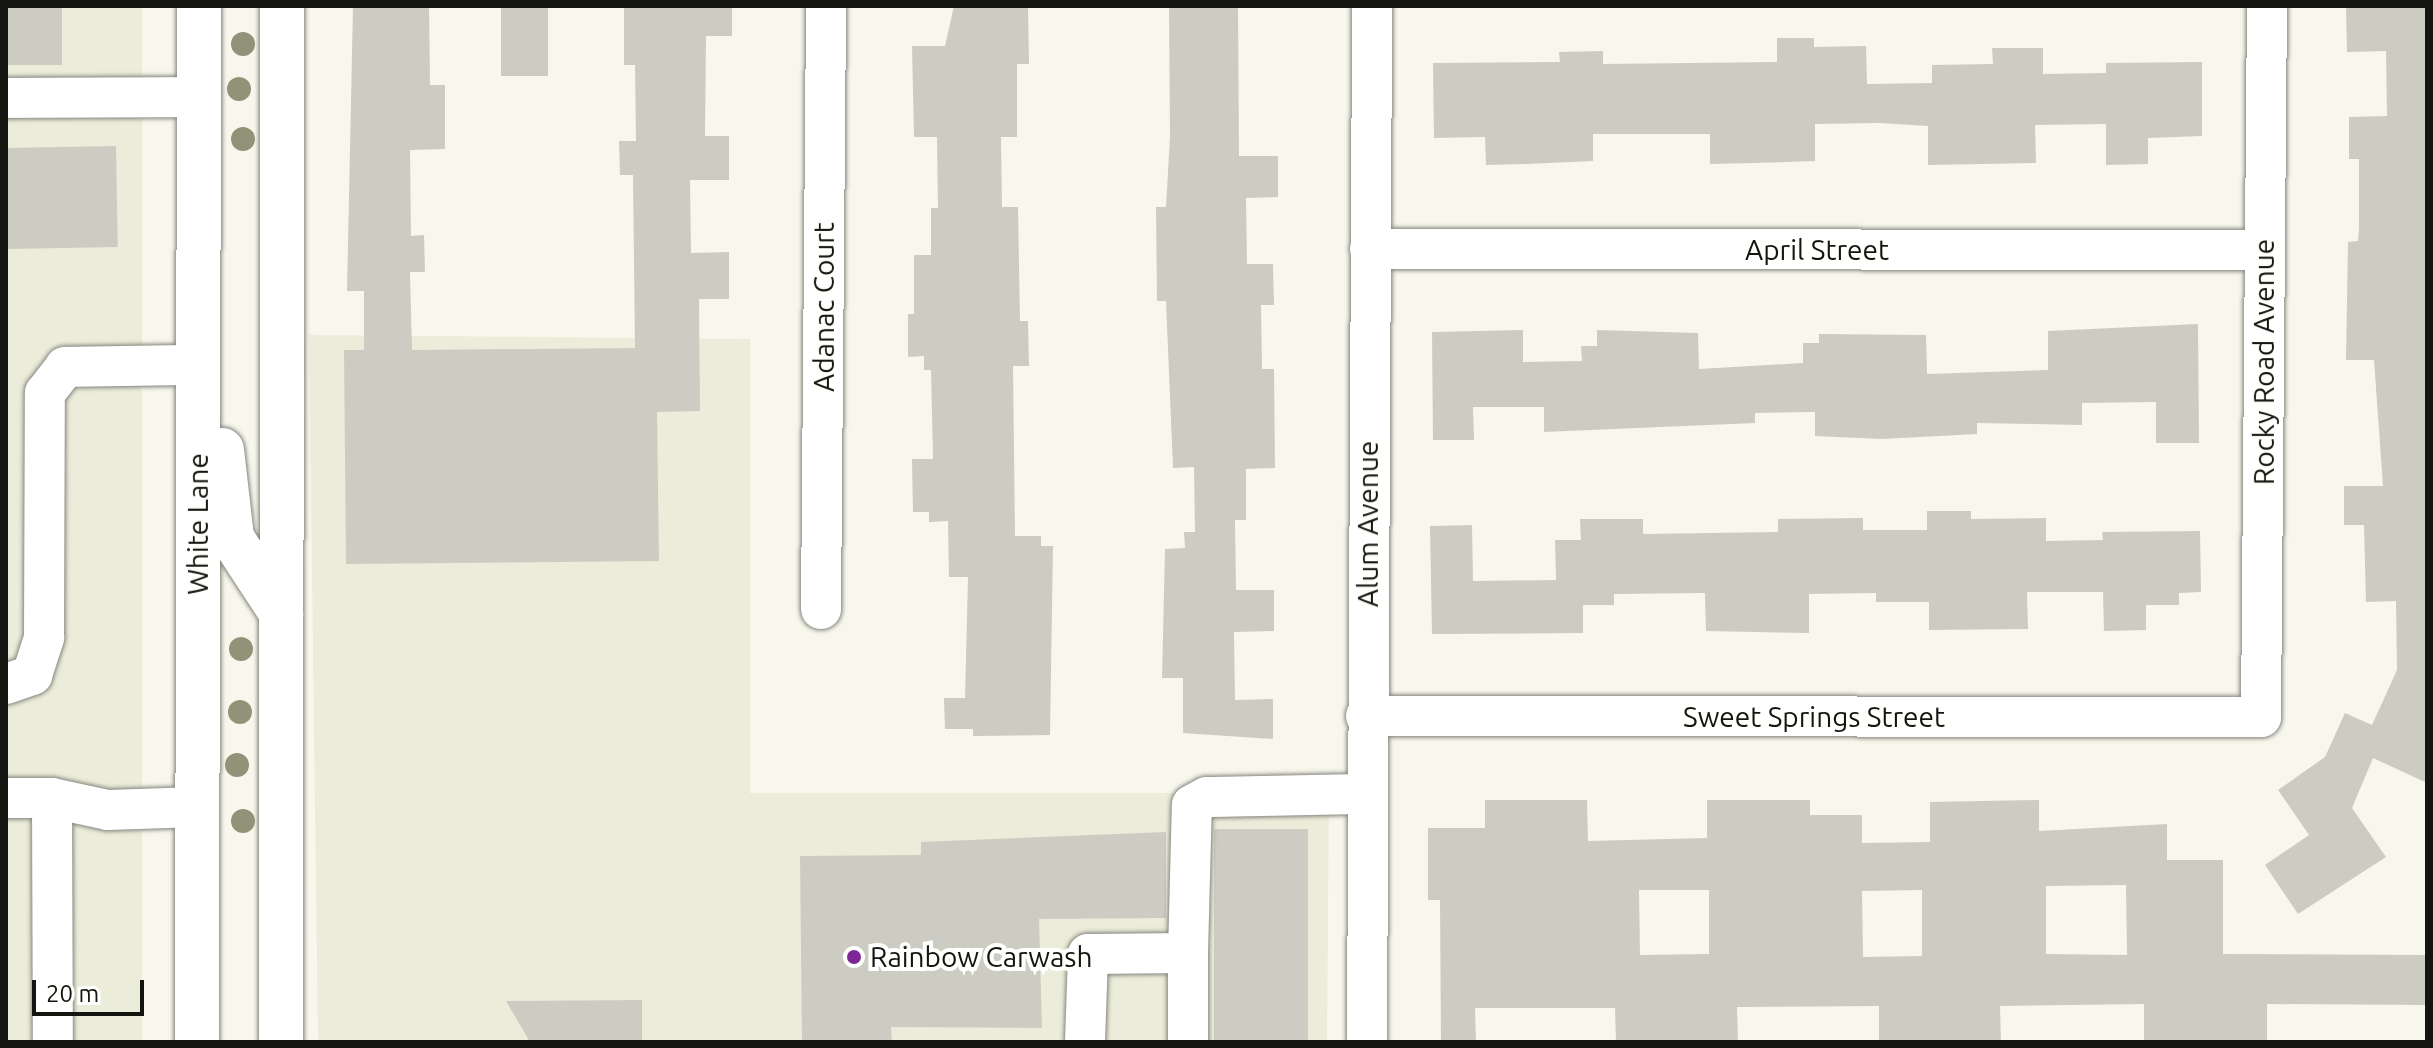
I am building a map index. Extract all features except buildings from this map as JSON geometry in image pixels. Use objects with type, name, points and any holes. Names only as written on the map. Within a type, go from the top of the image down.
[{"type":"main road","name":"White Lane","points":[[197,1042],[199,6]]},
{"type":"main road","points":[[281,1042],[282,6]]},
{"type":"main road","points":[[198,233],[232,538],[281,613]]},
{"type":"street","name":"Adanac Court","points":[[821,609],[826,6]]},
{"type":"street","name":"Alum Avenue","points":[[1367,1042],[1366,716],[1372,6]]},
{"type":"street","name":"Rocky Road Avenue","points":[[2261,717],[2267,6]]},
{"type":"street","points":[[6,98],[198,97]]},
{"type":"street","name":"April Street","points":[[1370,249],[2265,250]]},
{"type":"street","points":[[6,684],[32,675],[44,637],[45,393],[65,367],[198,365]]},
{"type":"street","name":"Sweet Springs Street","points":[[1366,716],[2261,717]]},
{"type":"street","points":[[1188,1042],[1192,805],[1207,797],[1366,794]]},
{"type":"street","points":[[6,798],[52,798],[108,810],[197,807]]},
{"type":"street","points":[[52,798],[53,1042]]},
{"type":"street","points":[[1085,1042],[1088,954],[1188,953]]},
{"type":"shaded area","points":[[6,6],[142,6],[142,1042],[6,1042]]},
{"type":"shaded area","points":[[309,335],[750,339],[750,793],[1329,793],[1327,1042],[318,1042]]},
{"type":"place","name":"Rainbow Carwash","points":[[854,957]]}]
